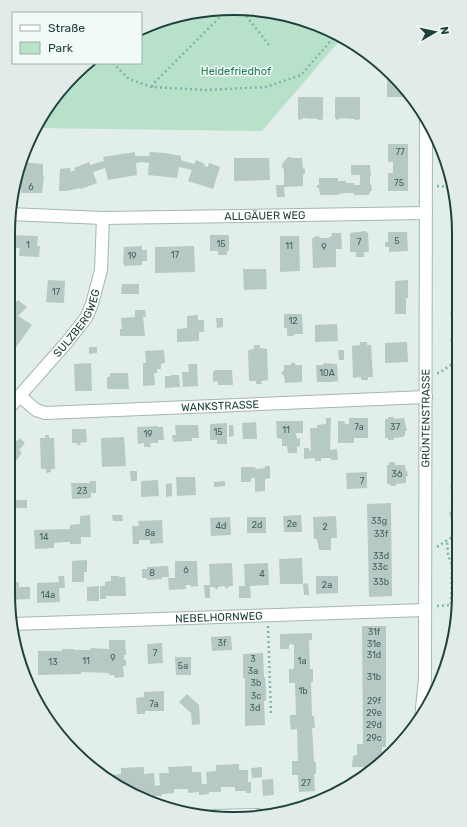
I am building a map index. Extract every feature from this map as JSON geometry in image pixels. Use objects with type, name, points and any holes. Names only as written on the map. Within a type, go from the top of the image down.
[{"type":"street","name":"GRÜNTENSTRASSE","points":[[422,704],[425,678],[426,130]]},
{"type":"street","name":"ALLGÄUER WEG","points":[[16,214],[103,218],[426,213]]},
{"type":"street","name":"SULZBERGWEG","points":[[15,401],[86,318],[92,304],[101,270],[103,218]]},
{"type":"street","name":"WANKSTRASSE","points":[[20,396],[36,410],[45,413],[426,397]]},
{"type":"street","name":"NEBELHORNWEG","points":[[17,624],[425,610]]},
{"type":"path","points":[[152,87],[154,83],[222,15]]},
{"type":"path","points":[[245,15],[269,45]]},
{"type":"path","points":[[114,64],[130,79],[152,87],[205,90],[266,87],[301,75],[332,39]]},
{"type":"path","points":[[438,186],[447,187]]},
{"type":"path","points":[[437,373],[452,364]]},
{"type":"path","points":[[437,547],[452,538]]},
{"type":"path","points":[[437,606],[451,605],[452,566],[448,554],[447,541]]},
{"type":"path","points":[[268,622],[272,715]]},
{"type":"green space","name":"Heidefriedhof","points":[[219,15],[248,15],[290,22],[338,42],[262,131],[42,128],[69,89],[95,64],[142,64],[142,36],[177,22]]},
{"type":"building","points":[[387,78],[405,97],[387,97]]},
{"type":"building","points":[[298,97],[323,97],[323,119],[298,119]]},
{"type":"building","points":[[335,97],[360,97],[360,119],[356,120],[341,118],[337,120],[335,118]]},
{"type":"building","points":[[388,144],[408,144],[408,191],[388,191],[388,173],[393,173],[393,162],[388,162]]},
{"type":"building","points":[[135,152],[135,156],[149,156],[150,152],[166,153],[181,156],[181,160],[194,164],[196,160],[205,164],[204,166],[208,167],[209,163],[220,167],[213,189],[188,181],[192,170],[179,167],[177,178],[148,175],[149,163],[142,162],[136,163],[137,175],[108,180],[105,168],[93,172],[97,183],[81,189],[59,191],[60,169],[70,168],[71,172],[75,170],[74,168],[89,162],[90,165],[104,161],[103,157]]},
{"type":"building","points":[[288,157],[302,158],[303,168],[305,169],[305,173],[303,175],[303,186],[284,187],[285,197],[277,197],[276,185],[284,185],[284,169],[282,168],[282,164]]},
{"type":"building","points":[[234,158],[269,158],[270,180],[234,181]]},
{"type":"building","points":[[27,162],[43,164],[44,176],[42,193],[21,193],[22,177]]},
{"type":"building","points":[[351,165],[370,165],[370,184],[372,191],[370,191],[369,195],[354,195],[354,193],[346,193],[338,194],[339,195],[320,195],[319,188],[317,188],[317,185],[319,185],[319,178],[338,178],[338,181],[346,181],[346,183],[360,185],[360,175],[351,175]]},
{"type":"building","points":[[365,231],[368,233],[369,252],[364,252],[364,257],[356,257],[356,252],[350,252],[350,233]]},
{"type":"building","points":[[388,232],[407,232],[408,251],[389,252],[389,247],[385,247],[385,242],[388,242]]},
{"type":"building","points":[[331,233],[341,233],[342,249],[336,249],[336,267],[313,268],[312,239],[318,236],[321,238],[328,238],[332,236]]},
{"type":"building","points":[[15,235],[38,236],[37,246],[40,246],[39,257],[19,256],[20,248],[15,248]]},
{"type":"building","points":[[210,235],[229,235],[229,251],[227,251],[227,255],[218,255],[218,251],[210,251]]},
{"type":"building","points":[[280,236],[299,236],[300,271],[280,272]]},
{"type":"building","points":[[142,246],[142,250],[147,250],[147,261],[142,261],[142,265],[125,266],[123,263],[124,247]]},
{"type":"building","points":[[194,246],[195,272],[155,273],[155,247]]},
{"type":"building","points":[[243,269],[266,269],[267,289],[244,290]]},
{"type":"building","points":[[48,280],[65,281],[64,303],[46,302]]},
{"type":"building","points":[[408,280],[406,314],[395,314],[395,281]]},
{"type":"building","points":[[122,284],[139,284],[139,294],[121,294]]},
{"type":"building","points":[[18,300],[27,307],[18,316],[15,313],[15,303]]},
{"type":"building","points":[[135,310],[145,310],[146,317],[143,317],[145,336],[120,336],[120,329],[122,329],[121,318],[135,317]]},
{"type":"building","points":[[450,312],[452,312],[452,322]]},
{"type":"building","points":[[15,314],[32,325],[15,349]]},
{"type":"building","points":[[284,314],[302,314],[303,334],[295,334],[293,336],[287,335],[287,328],[284,328]]},
{"type":"building","points":[[198,315],[198,320],[204,320],[204,332],[199,332],[199,341],[177,342],[177,329],[187,328],[187,316]]},
{"type":"building","points":[[216,318],[223,318],[223,327],[217,328]]},
{"type":"building","points":[[337,324],[338,341],[315,342],[315,325]]},
{"type":"building","points":[[360,342],[367,342],[367,345],[371,345],[373,377],[368,377],[368,380],[361,380],[361,377],[353,378],[352,346],[360,345]]},
{"type":"building","points":[[407,342],[408,362],[385,363],[385,343]]},
{"type":"building","points":[[254,345],[260,345],[260,348],[267,349],[268,380],[261,381],[262,384],[256,384],[256,381],[249,381],[248,350],[254,349]]},
{"type":"building","points":[[89,347],[97,347],[97,353],[89,354]]},
{"type":"building","points":[[164,350],[165,363],[161,364],[161,369],[157,369],[157,373],[154,373],[155,385],[143,386],[143,363],[146,363],[145,351]]},
{"type":"building","points":[[338,350],[344,350],[344,360],[339,360]]},
{"type":"building","points":[[293,362],[296,365],[302,365],[302,382],[285,383],[284,376],[281,373],[284,370],[284,365],[290,365]]},
{"type":"building","points":[[91,363],[92,391],[75,391],[74,364]]},
{"type":"building","points":[[324,363],[337,364],[338,381],[317,382],[316,365],[323,365]]},
{"type":"building","points":[[188,364],[197,364],[198,386],[183,387],[182,372],[189,372]]},
{"type":"building","points":[[215,370],[232,370],[233,385],[218,385],[218,381],[213,382],[213,372]]},
{"type":"building","points":[[110,373],[128,373],[129,389],[107,389],[107,377],[110,377]]},
{"type":"building","points":[[179,375],[180,387],[165,388],[165,376]]},
{"type":"building","points":[[388,417],[394,417],[394,419],[404,418],[407,431],[405,431],[405,435],[403,437],[394,438],[394,440],[388,440],[388,438],[385,438],[385,419],[388,419]]},
{"type":"building","points":[[326,418],[331,418],[330,450],[337,449],[338,460],[331,460],[331,458],[321,458],[321,461],[315,461],[315,458],[304,459],[304,448],[309,448],[309,451],[311,450],[310,428],[317,428],[317,425],[326,424]]},
{"type":"building","points":[[349,418],[368,418],[368,438],[354,438],[354,443],[338,443],[338,421],[344,421],[345,424],[349,424]]},
{"type":"building","points":[[276,421],[303,421],[303,433],[296,433],[297,439],[300,438],[300,447],[297,446],[297,453],[288,453],[287,446],[282,446],[282,439],[277,438]]},
{"type":"building","points":[[256,422],[257,439],[243,439],[242,423]]},
{"type":"building","points":[[227,423],[227,444],[217,444],[217,440],[210,440],[210,424]]},
{"type":"building","points":[[175,425],[198,425],[199,438],[192,438],[192,441],[173,442],[172,435],[176,435]]},
{"type":"building","points":[[229,425],[233,425],[234,436],[229,437]]},
{"type":"building","points":[[137,427],[163,427],[164,440],[158,440],[158,443],[150,443],[151,447],[144,447],[144,443],[138,444]]},
{"type":"building","points":[[72,429],[86,429],[87,442],[80,443],[81,445],[72,443]]},
{"type":"building","points":[[45,435],[49,435],[49,438],[54,438],[55,469],[51,469],[51,472],[46,473],[46,469],[41,469],[40,438],[45,438]]},
{"type":"building","points":[[124,437],[126,466],[102,467],[101,438]]},
{"type":"building","points":[[20,438],[25,443],[19,450],[22,453],[15,462],[15,439],[17,441]]},
{"type":"building","points":[[389,462],[395,462],[395,465],[405,465],[408,476],[406,476],[406,483],[396,484],[396,486],[390,486],[390,484],[387,484],[387,465],[389,465]]},
{"type":"building","points":[[265,466],[270,466],[270,478],[265,479],[265,491],[255,492],[255,478],[251,478],[251,482],[241,482],[241,467],[255,467],[256,469],[265,468]]},
{"type":"building","points":[[130,471],[137,471],[137,481],[131,481]]},
{"type":"building","points":[[367,472],[367,488],[347,489],[346,473]]},
{"type":"building","points":[[176,477],[195,477],[196,495],[177,496]]},
{"type":"building","points":[[158,480],[159,496],[141,497],[141,481]]},
{"type":"building","points":[[90,481],[96,481],[96,493],[91,493],[91,498],[72,499],[71,483],[90,483]]},
{"type":"building","points":[[225,481],[225,486],[214,487],[214,482]]},
{"type":"building","points":[[172,483],[172,496],[166,497],[166,484]]},
{"type":"building","points":[[450,485],[452,485],[452,498]]},
{"type":"building","points":[[15,500],[27,500],[27,508],[15,508]]},
{"type":"building","points":[[391,503],[392,596],[369,597],[367,504]]},
{"type":"building","points":[[452,511],[452,520],[451,520],[449,512]]},
{"type":"building","points":[[90,515],[91,537],[81,537],[81,544],[70,544],[70,542],[63,542],[54,543],[54,548],[35,549],[34,530],[70,529],[70,525],[80,524],[80,516]]},
{"type":"building","points":[[112,515],[122,515],[123,521],[113,521]]},
{"type":"building","points":[[301,515],[302,532],[284,532],[283,516]]},
{"type":"building","points":[[336,516],[337,538],[331,538],[331,550],[319,550],[317,539],[314,539],[313,517]]},
{"type":"building","points":[[230,517],[231,535],[211,536],[210,518]]},
{"type":"building","points":[[247,517],[266,517],[266,533],[247,533]]},
{"type":"building","points":[[162,520],[163,543],[150,544],[150,540],[139,540],[139,544],[133,544],[132,526],[139,526],[138,521]]},
{"type":"building","points":[[302,558],[303,584],[280,584],[279,559]]},
{"type":"building","points":[[87,560],[87,572],[84,572],[84,582],[72,582],[72,561]]},
{"type":"building","points":[[175,561],[197,561],[198,586],[191,587],[191,585],[186,585],[186,589],[169,590],[168,578],[175,578]]},
{"type":"building","points":[[232,563],[233,586],[229,586],[227,589],[224,586],[218,587],[217,590],[214,587],[210,587],[210,598],[205,598],[204,585],[210,585],[209,564]]},
{"type":"building","points":[[268,563],[269,585],[250,586],[251,598],[239,598],[239,586],[245,586],[244,564]]},
{"type":"building","points":[[168,566],[169,577],[147,580],[147,578],[142,578],[142,569],[147,569],[147,567]]},
{"type":"building","points":[[58,576],[64,576],[65,588],[59,588],[60,602],[37,603],[37,583],[59,582]]},
{"type":"building","points":[[111,576],[125,577],[126,596],[106,596],[106,599],[100,599],[100,586],[105,586],[105,582],[111,581]]},
{"type":"building","points":[[316,576],[338,576],[338,593],[316,594]]},
{"type":"building","points":[[15,582],[19,582],[19,587],[30,587],[30,599],[15,600]]},
{"type":"building","points":[[308,583],[309,595],[304,595],[303,584]]},
{"type":"building","points":[[99,586],[99,601],[87,601],[87,587]]},
{"type":"building","points":[[362,626],[386,626],[386,747],[382,747],[382,754],[367,767],[352,767],[353,756],[357,755],[357,744],[363,744]]},
{"type":"building","points":[[312,633],[312,640],[309,640],[310,669],[313,669],[313,682],[311,682],[312,716],[314,716],[315,728],[312,728],[314,762],[316,762],[316,774],[314,774],[315,791],[299,792],[298,775],[292,775],[292,761],[298,761],[297,729],[291,730],[290,722],[290,715],[296,715],[295,683],[289,683],[289,669],[294,669],[294,645],[289,645],[289,649],[280,649],[280,634]]},
{"type":"building","points":[[231,636],[232,650],[212,651],[211,637]]},
{"type":"building","points":[[109,640],[125,640],[126,655],[124,655],[124,660],[126,660],[126,666],[123,666],[124,677],[115,678],[114,675],[109,675],[109,673],[81,672],[81,674],[38,675],[38,651],[62,651],[62,649],[91,650],[90,648],[109,649]]},
{"type":"building","points":[[162,643],[163,663],[148,664],[147,644]]},
{"type":"building","points":[[263,653],[266,689],[266,701],[264,701],[265,725],[245,726],[245,678],[243,678],[243,654]]},
{"type":"building","points":[[175,657],[191,657],[191,675],[176,675]]},
{"type":"building","points":[[164,691],[164,711],[145,711],[145,714],[137,714],[136,698],[144,697],[144,692]]},
{"type":"building","points":[[187,694],[199,705],[200,724],[192,725],[191,713],[179,702]]},
{"type":"building","points":[[239,764],[239,770],[248,770],[248,782],[251,782],[251,793],[246,793],[246,791],[235,791],[235,787],[221,787],[221,792],[209,792],[209,794],[199,795],[199,792],[188,793],[188,789],[174,789],[174,793],[162,794],[162,796],[153,796],[152,794],[149,794],[124,783],[112,775],[121,774],[121,768],[144,767],[144,774],[154,773],[155,786],[160,785],[159,773],[169,773],[168,767],[192,766],[192,772],[201,772],[202,784],[207,784],[206,772],[216,771],[216,765]]},
{"type":"building","points":[[262,767],[262,777],[252,778],[251,768]]},
{"type":"building","points":[[273,779],[274,795],[263,796],[262,780]]}]
